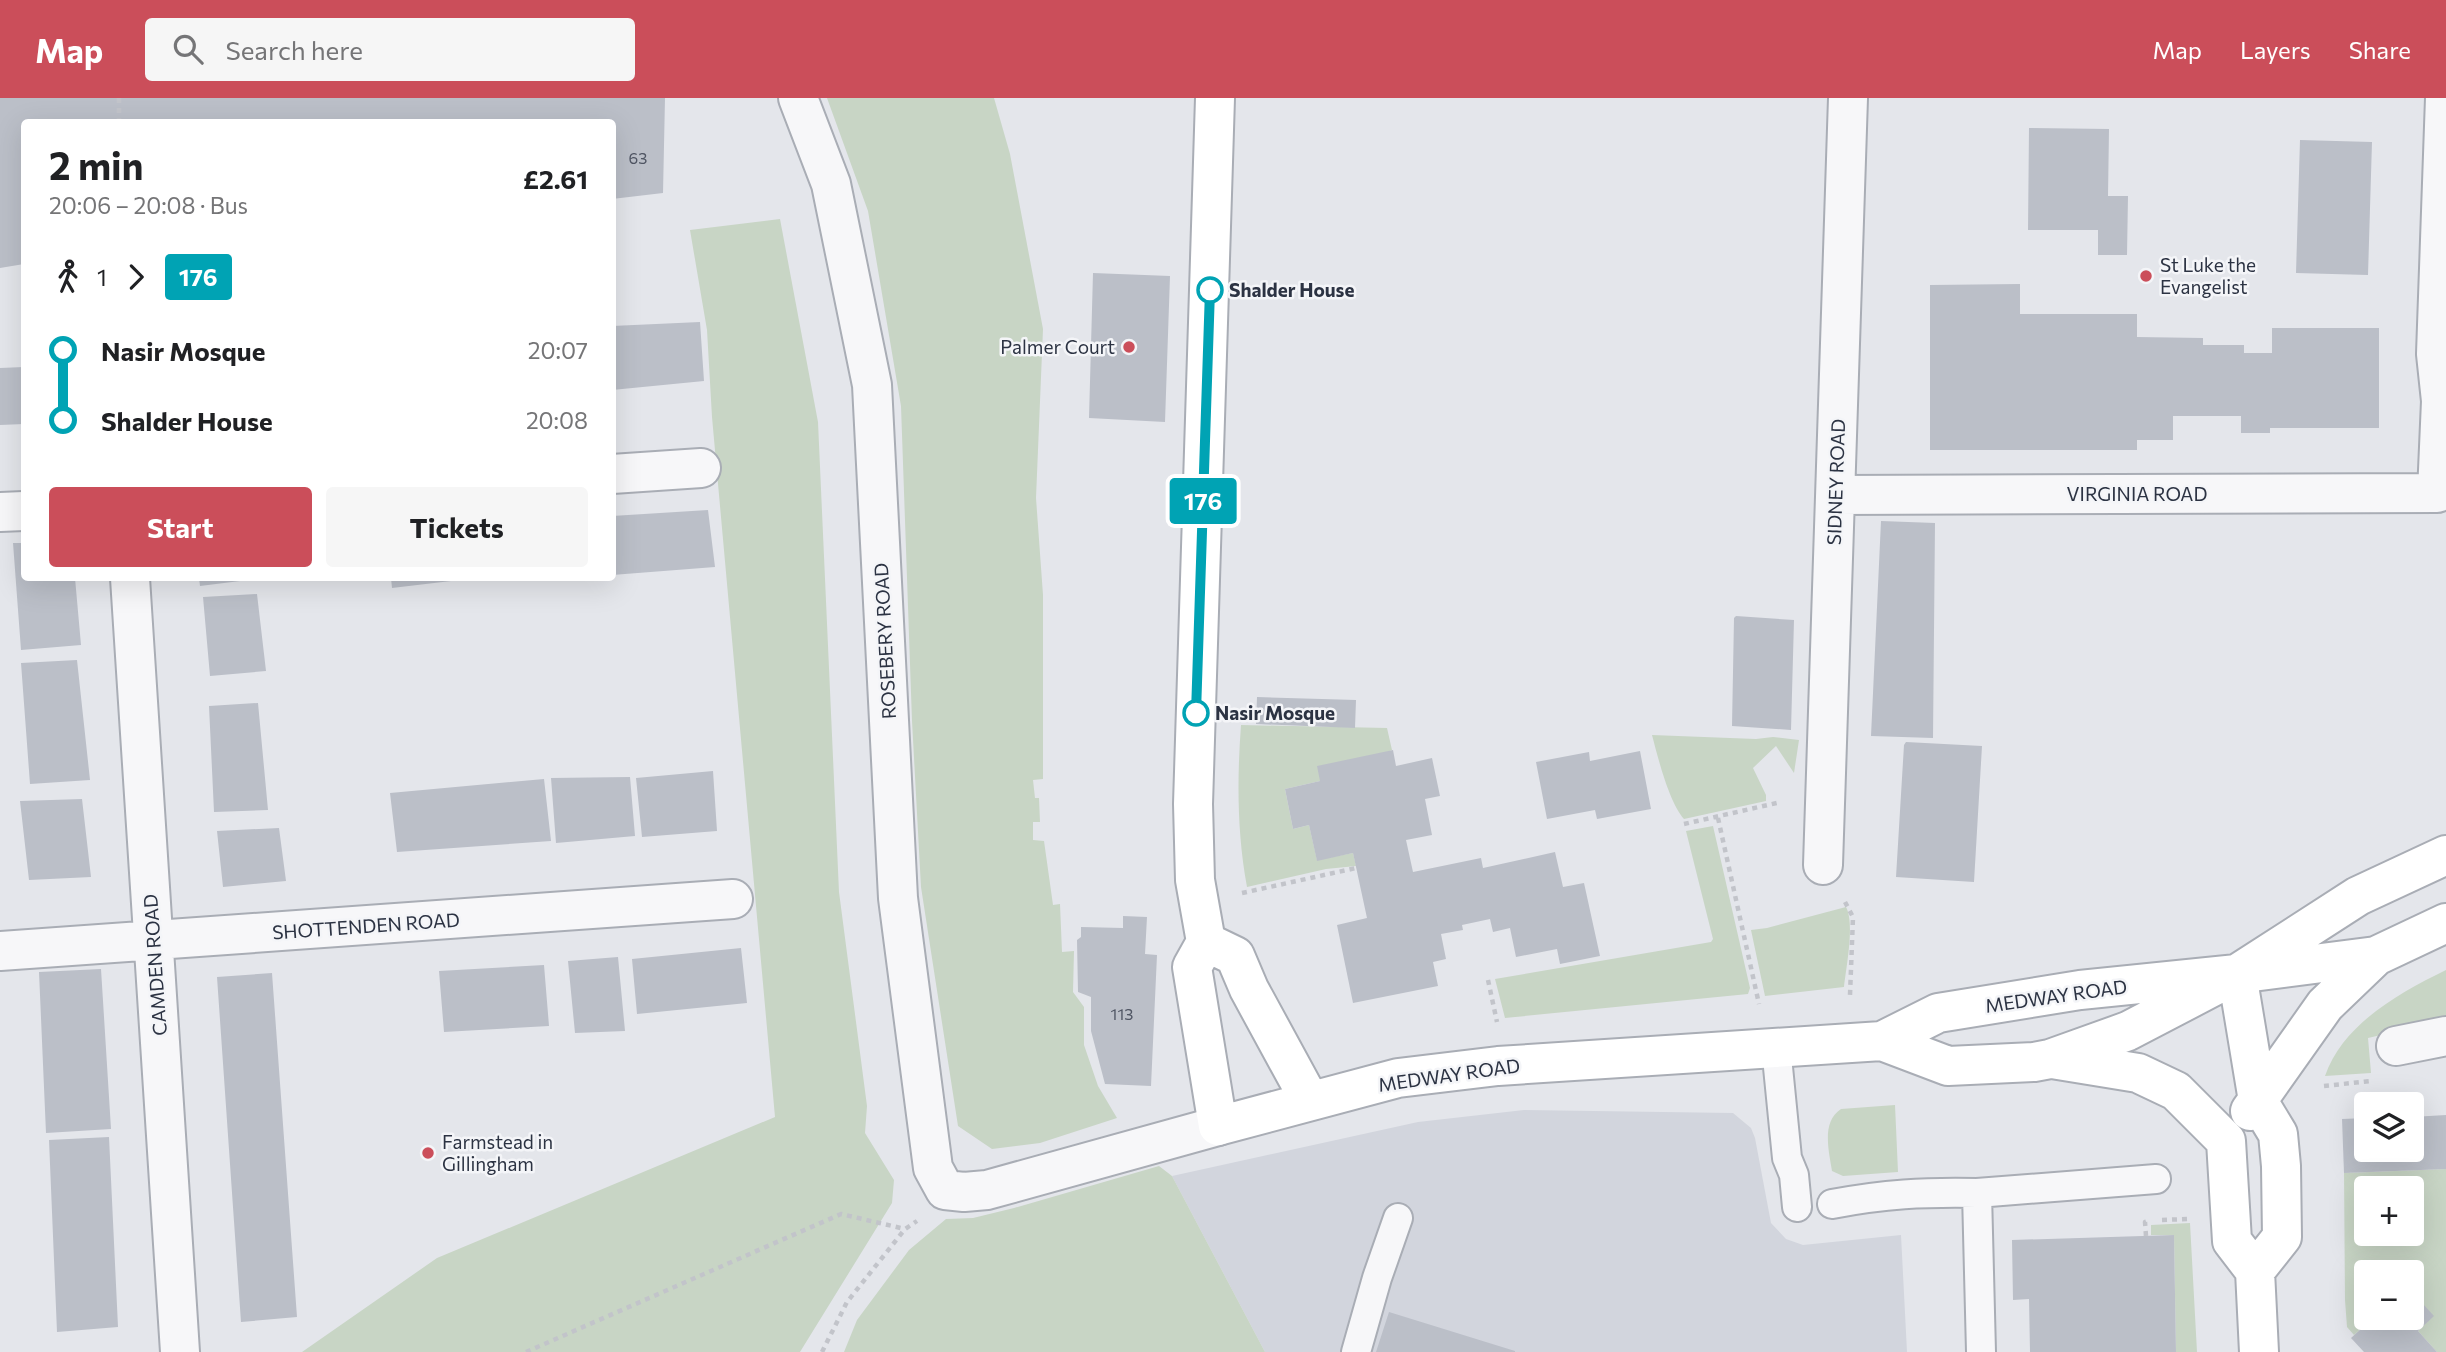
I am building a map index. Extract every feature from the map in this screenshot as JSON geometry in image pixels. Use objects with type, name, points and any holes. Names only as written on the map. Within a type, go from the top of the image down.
[{"type":"street","name":"ROSEBERY ROAD","points":[[798,98],[831,184],[872,386],[898,898],[933,1168],[945,1190]]},
{"type":"street","points":[[1215,98],[1193,804],[1195,880],[1206,942],[1192,967],[1218,1126]]},
{"type":"street","name":"SIDNEY ROAD","points":[[1823,865],[1848,98]]},
{"type":"street","name":"VIRGINIA ROAD","points":[[1836,495],[2437,492],[2441,401],[2436,354],[2445,104]]},
{"type":"street","points":[[616,474],[701,468]]},
{"type":"street","points":[[0,512],[21,510]]},
{"type":"street","name":"CAMDEN ROAD","points":[[130,581],[180,1352]]},
{"type":"street","name":"MEDWAY ROAD","points":[[1882,1041],[1948,1066],[2050,1059],[2128,1031],[2237,974],[2358,896],[2446,855]]},
{"type":"street","name":"SHOTTENDEN ROAD","points":[[0,951],[733,899]]},
{"type":"street","name":"MEDWAY ROAD","points":[[945,1190],[987,1190],[1398,1079],[1498,1066],[1882,1041],[1938,1013],[2080,990],[2376,956],[2446,923]]},
{"type":"street","points":[[1206,942],[1235,956],[1249,989],[1310,1101]]},
{"type":"street","points":[[2226,1141],[2258,1101],[2325,1005],[2376,956]]},
{"type":"street","points":[[2237,974],[2258,1101],[2278,1134],[2282,1237],[2255,1271]]},
{"type":"street","points":[[2396,1046],[2446,1036]]},
{"type":"street","points":[[2050,1059],[2138,1073],[2176,1091],[2226,1141],[2232,1241],[2255,1271],[2259,1352]]},
{"type":"lane","points":[[1776,1047],[1787,1158],[1794,1175],[1797,1207]]},
{"type":"lane","points":[[1832,1204],[1889,1194],[1977,1193],[2156,1179]]},
{"type":"lane","points":[[1977,1193],[1981,1352]]},
{"type":"lane","points":[[1356,1352],[1377,1278],[1398,1219]]},
{"type":"path","points":[[119,98],[119,119]]},
{"type":"path","points":[[1684,824],[1778,804],[1784,799]]},
{"type":"path","points":[[1718,818],[1759,1004]]},
{"type":"path","points":[[1823,865],[1853,916],[1850,995]]},
{"type":"path","points":[[1242,893],[1356,868]]},
{"type":"path","points":[[1489,980],[1498,1026]]},
{"type":"path","points":[[2323,1086],[2377,1081]]},
{"type":"path","points":[[526,1352],[841,1214],[905,1229],[847,1302],[822,1352]]},
{"type":"path","points":[[2146,1236],[2145,1222],[2196,1218]]},
{"type":"shaded area","points":[[1524,1110],[1733,1113],[1751,1128],[1771,1223],[1786,1239],[1803,1245],[1901,1235],[1907,1352],[1265,1352],[1172,1176],[1418,1122]]},
{"type":"green space","points":[[827,98],[994,98],[1010,154],[1043,329],[1036,498],[1043,595],[1043,779],[1033,780],[1035,798],[1039,798],[1040,822],[1033,822],[1033,840],[1044,841],[1053,905],[1060,904],[1062,952],[1074,951],[1073,992],[1084,1007],[1084,1045],[1098,1086],[1117,1118],[1040,1143],[992,1149],[958,1126],[921,887],[901,406],[868,211]]},
{"type":"green space","points":[[780,219],[818,422],[839,892],[867,1106],[865,1133],[894,1180],[892,1203],[800,1352],[302,1352],[437,1258],[775,1117],[712,417],[707,330],[690,230]]},
{"type":"green space","points":[[1241,725],[1387,728],[1392,750],[1320,781],[1285,789],[1293,829],[1309,825],[1317,860],[1353,853],[1356,866],[1326,869],[1247,887],[1239,806]]},
{"type":"green space","points":[[1652,735],[1756,739],[1773,737],[1799,740],[1794,773],[1776,746],[1753,768],[1766,795],[1766,801],[1684,819],[1669,791]]},
{"type":"green space","points":[[1713,826],[1750,988],[1748,994],[1505,1018],[1495,979],[1711,942],[1713,939],[1686,831]]},
{"type":"green space","points":[[1846,907],[1850,934],[1844,987],[1765,996],[1751,930]]},
{"type":"green space","points":[[2446,970],[2446,1020],[2368,1038],[2371,1073],[2325,1076],[2333,1057],[2359,1026],[2392,1000]]},
{"type":"green space","points":[[1895,1105],[1898,1172],[1843,1176],[1832,1171],[1828,1137],[1835,1115],[1841,1109]]},
{"type":"green space","points":[[1159,1166],[1172,1176],[1265,1352],[844,1352],[857,1320],[909,1250],[946,1219],[973,1218],[1014,1208]]},
{"type":"green space","points":[[2446,1169],[2446,1352],[2437,1352],[2418,1331],[2424,1330],[2424,1325],[2433,1316],[2424,1306],[2424,1260],[2354,1260],[2354,1330],[2360,1330],[2354,1335],[2347,1327],[2344,1173]]},
{"type":"green space","points":[[2190,1223],[2197,1352],[2176,1352],[2174,1235],[2151,1235],[2151,1225]]},
{"type":"building","points":[[0,98],[665,98],[663,193],[616,199],[616,119],[21,119],[21,264],[0,268]]},
{"type":"building","points":[[2029,128],[2109,129],[2108,196],[2128,196],[2127,255],[2098,255],[2098,230],[2028,230]]},
{"type":"building","points":[[2300,140],[2372,142],[2368,275],[2296,273]]},
{"type":"building","name":"Palmer Court","points":[[1093,273],[1170,276],[1165,422],[1089,418]]},
{"type":"building","points":[[2020,284],[2020,314],[2137,314],[2137,337],[2203,338],[2203,345],[2244,345],[2244,353],[2272,353],[2272,328],[2379,328],[2379,428],[2270,428],[2270,433],[2241,433],[2241,416],[2173,416],[2173,440],[2137,440],[2137,450],[1930,450],[1930,285]]},
{"type":"building","points":[[700,322],[704,381],[616,390],[616,326]]},
{"type":"building","points":[[21,367],[21,424],[0,425],[0,368]]},
{"type":"building","points":[[708,510],[715,567],[616,575],[616,516]]},
{"type":"building","points":[[1881,521],[1935,523],[1933,738],[1871,736]]},
{"type":"building","points":[[13,543],[21,543],[21,581],[75,581],[81,645],[21,650]]},
{"type":"building","points":[[199,581],[241,581],[200,586]]},
{"type":"building","points":[[391,581],[451,581],[392,588]]},
{"type":"building","points":[[257,594],[266,671],[210,676],[203,597]]},
{"type":"building","points":[[1736,616],[1794,620],[1791,730],[1732,726]]},
{"type":"building","points":[[77,660],[90,780],[30,784],[21,663]]},
{"type":"building","points":[[1257,697],[1356,700],[1355,728],[1256,724]]},
{"type":"building","points":[[258,703],[268,810],[214,812],[209,706]]},
{"type":"building","points":[[1906,742],[1982,746],[1974,882],[1896,877]]},
{"type":"building","points":[[1393,750],[1396,766],[1432,758],[1440,796],[1425,799],[1432,835],[1406,840],[1413,872],[1481,858],[1483,868],[1555,852],[1563,887],[1584,883],[1600,956],[1560,964],[1557,949],[1516,957],[1510,928],[1493,932],[1490,919],[1462,925],[1463,930],[1441,934],[1446,959],[1433,962],[1438,986],[1353,1003],[1337,925],[1367,918],[1353,853],[1317,861],[1309,825],[1293,829],[1285,789],[1320,781],[1317,766]]},
{"type":"building","points":[[1640,751],[1651,809],[1597,819],[1595,810],[1547,819],[1536,762],[1589,752],[1590,761]]},
{"type":"building","points":[[713,771],[717,831],[642,837],[636,778]]},
{"type":"building","points":[[630,777],[635,836],[556,843],[551,778]]},
{"type":"building","points":[[544,779],[551,841],[397,852],[390,793]]},
{"type":"building","points":[[82,799],[91,877],[29,880],[20,801]]},
{"type":"building","points":[[279,828],[286,881],[223,887],[217,831]]},
{"type":"building","points":[[1123,916],[1147,917],[1145,954],[1157,955],[1151,1086],[1105,1084],[1091,1031],[1091,997],[1078,992],[1077,940],[1081,937],[1081,927],[1123,928]]},
{"type":"building","points":[[741,948],[747,1003],[637,1014],[632,959]]},
{"type":"building","points":[[618,957],[625,1031],[575,1033],[568,961]]},
{"type":"building","points":[[544,965],[549,1026],[444,1032],[439,971]]},
{"type":"building","points":[[101,969],[111,1129],[46,1133],[39,972]]},
{"type":"building","points":[[272,973],[297,1317],[241,1322],[217,977]]},
{"type":"building","points":[[2446,1115],[2446,1169],[2344,1173],[2342,1119],[2354,1118],[2354,1162],[2424,1162],[2424,1116]]},
{"type":"building","points":[[109,1137],[118,1327],[57,1332],[49,1140]]},
{"type":"building","points":[[2174,1235],[2176,1352],[2030,1352],[2029,1299],[2013,1300],[2012,1240]]},
{"type":"building","points":[[2424,1305],[2434,1316],[2424,1325]]},
{"type":"building","points":[[1389,1312],[1515,1351],[1515,1352],[1376,1352]]},
{"type":"building","points":[[2360,1330],[2419,1330],[2437,1352],[2364,1352],[2351,1338]]},
{"type":"bus line","name":"176","points":[[1196,713],[1210,290]]},
{"type":"place","name":"St Luke the Evangelist","points":[[2146,276]]},
{"type":"place","name":"Shalder House","points":[[1210,290]]},
{"type":"place","name":"Palmer Court","points":[[1129,347]]},
{"type":"place","name":"Nasir Mosque","points":[[1196,713]]},
{"type":"place","name":"Farmstead in Gillingham","points":[[428,1153]]}]
